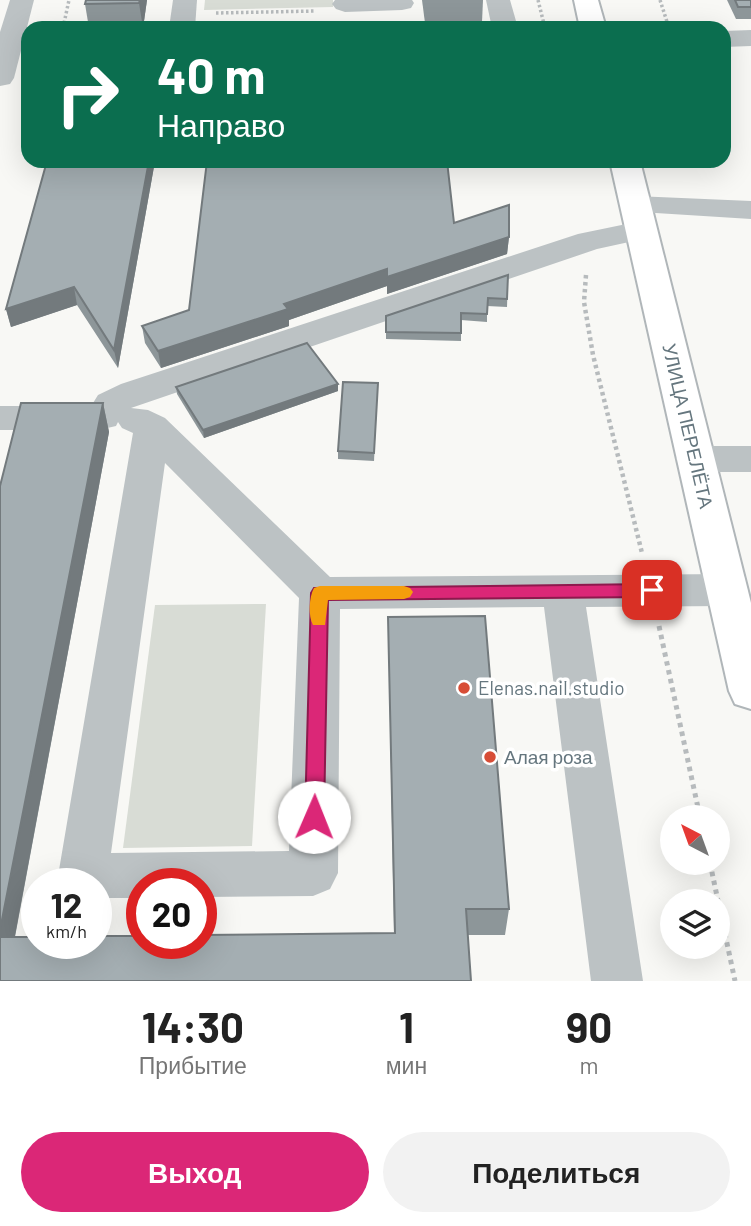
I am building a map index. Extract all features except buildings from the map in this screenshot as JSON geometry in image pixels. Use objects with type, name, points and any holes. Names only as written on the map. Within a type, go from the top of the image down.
[{"type":"main road","points":[[586,0],[591,21]]},
{"type":"main road","name":"УЛИЦА ПЕРЕЛЁТА","points":[[627,168],[751,691]]},
{"type":"street","points":[[1,74],[19,43],[22,0]]},
{"type":"street","points":[[498,0],[503,21]]},
{"type":"street","points":[[345,4],[401,1],[403,21]]},
{"type":"street","points":[[731,39],[751,38]]},
{"type":"street","points":[[103,417],[105,410],[114,401],[134,392],[589,241],[638,218],[751,210]]},
{"type":"street","points":[[0,418],[129,417],[152,427],[320,593],[727,590]]},
{"type":"street","points":[[152,427],[83,876],[313,873],[320,593]]},
{"type":"street","points":[[695,458],[751,459]]},
{"type":"street","points":[[563,591],[617,981]]},
{"type":"path","points":[[64,21],[69,0]]},
{"type":"path","points":[[538,0],[543,21]]},
{"type":"path","points":[[660,0],[667,21]]},
{"type":"path","points":[[184,14],[320,11]]},
{"type":"path","points":[[589,241],[584,302],[591,342],[652,590],[697,805]]},
{"type":"path","points":[[713,875],[735,981]]},
{"type":"shaded area","points":[[205,0],[333,0],[333,7],[204,10]]},
{"type":"shaded area","points":[[266,604],[252,846],[123,848],[155,605]]},
{"type":"slow traffic","points":[[319,620],[320,593],[404,592]]},
{"type":"place","name":"Elenas.nail.studio","points":[[464,688]]},
{"type":"place","name":"Алая роза","points":[[490,757]]},
{"type":"route","points":[[314,817],[320,593],[652,590]]}]
